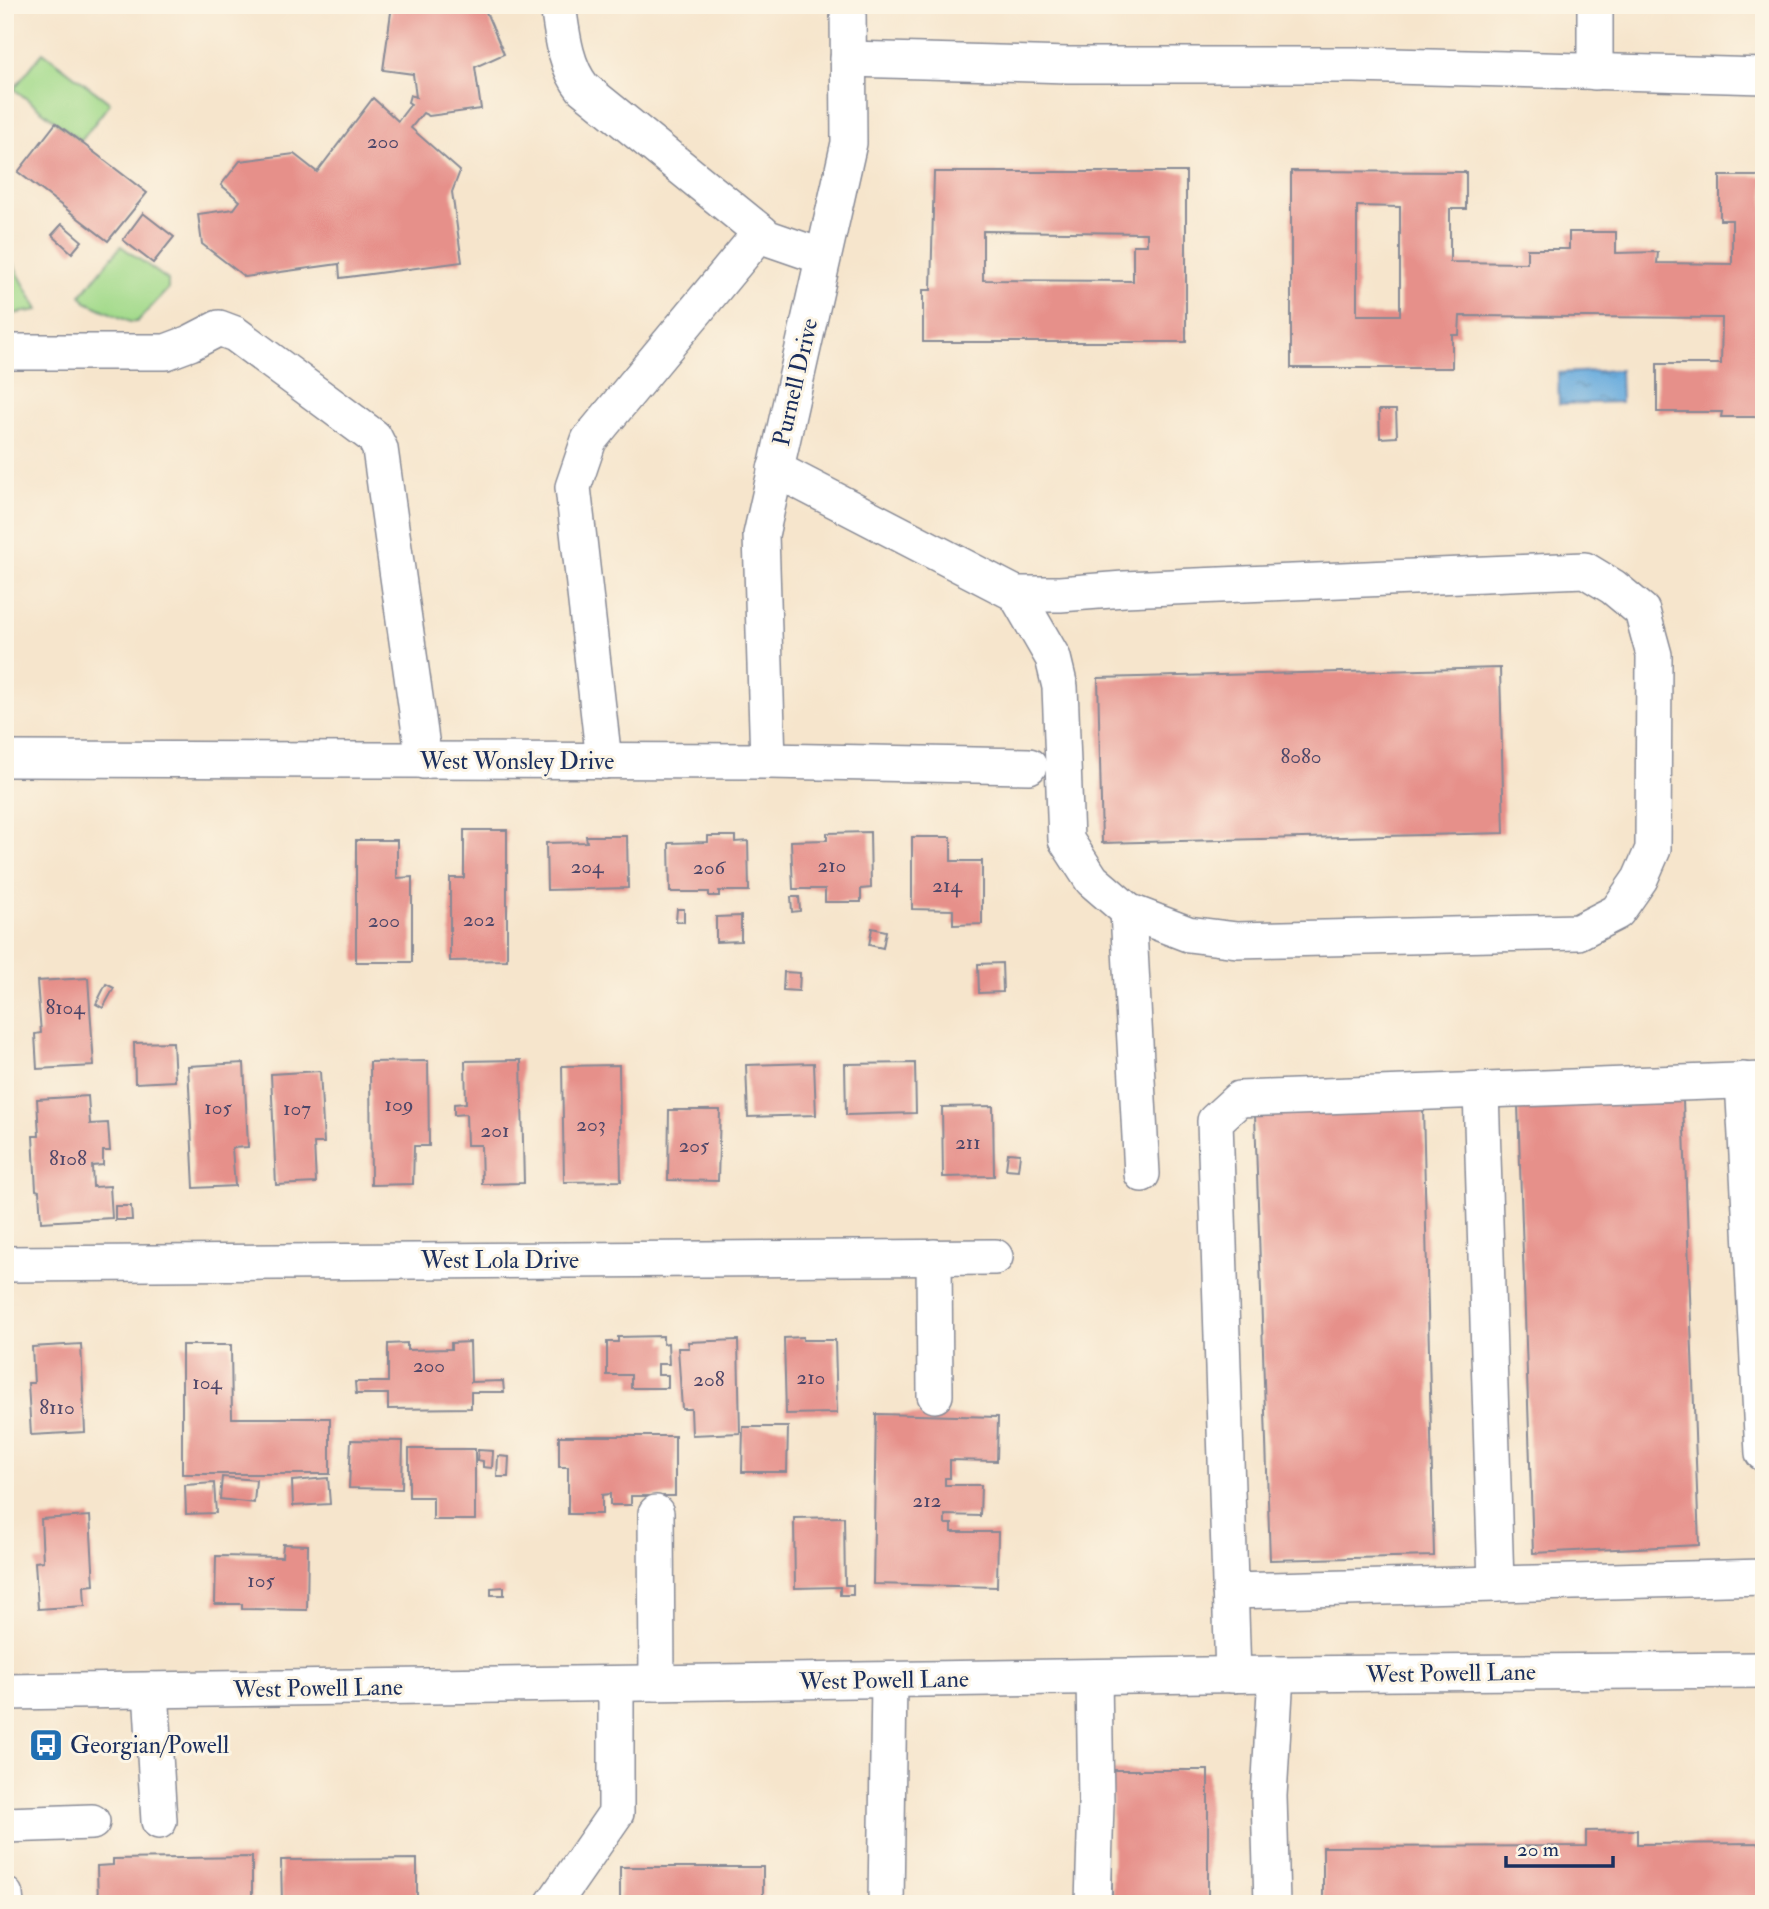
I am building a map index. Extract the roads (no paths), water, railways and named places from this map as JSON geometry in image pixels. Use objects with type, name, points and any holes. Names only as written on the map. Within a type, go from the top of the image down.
[{"type":"street","points":[[558,5],[569,61],[575,78],[583,88],[768,238],[823,257]]},
{"type":"street","name":"Purnell Drive","points":[[768,761],[761,535],[849,143],[848,5]]},
{"type":"street","points":[[1595,5],[1595,72]]},
{"type":"street","points":[[848,59],[1068,65],[1355,65],[1764,76]]},
{"type":"street","points":[[604,761],[573,486],[581,459],[589,440],[761,232]]},
{"type":"street","points":[[5,352],[166,352],[219,328],[235,334],[374,437],[380,449],[424,761]]},
{"type":"street","points":[[775,470],[1016,594],[1585,570],[1613,587],[1642,611],[1654,655],[1653,849],[1640,879],[1617,912],[1578,932],[1237,940],[1188,934],[1128,911],[1092,880],[1066,840],[1060,687],[1053,658],[1016,594]]},
{"type":"street","name":"West Wonsley Drive","points":[[5,759],[768,761],[1028,766]]},
{"type":"street","points":[[1128,911],[1142,1174]]},
{"type":"street","points":[[1233,1675],[1215,1121],[1239,1099],[1753,1080],[1763,1461]]},
{"type":"street","points":[[1481,1090],[1496,1584]]},
{"type":"street","points":[[934,1257],[935,1395]]},
{"type":"street","name":"West Lola Drive","points":[[5,1264],[995,1257]]},
{"type":"street","points":[[656,1513],[657,1683]]},
{"type":"street","points":[[1230,1591],[1764,1577]]},
{"type":"street","name":"West Powell Lane","points":[[5,1692],[1276,1674],[1764,1670]]},
{"type":"street","points":[[1272,1904],[1269,1796],[1276,1674]]},
{"type":"street","points":[[1093,1904],[1096,1803],[1094,1677]]},
{"type":"street","points":[[886,1904],[889,1679]]},
{"type":"street","points":[[553,1904],[616,1813],[617,1684]]},
{"type":"street","points":[[151,1690],[159,1821]]},
{"type":"street","points":[[5,1825],[92,1822]]},
{"type":"street","points":[[5,1895],[6,1904]]},
{"type":"water","points":[[1620,370],[1621,402],[1559,404],[1558,373]]},
{"type":"place","name":"Georgian/Powell","points":[[46,1745]]}]
